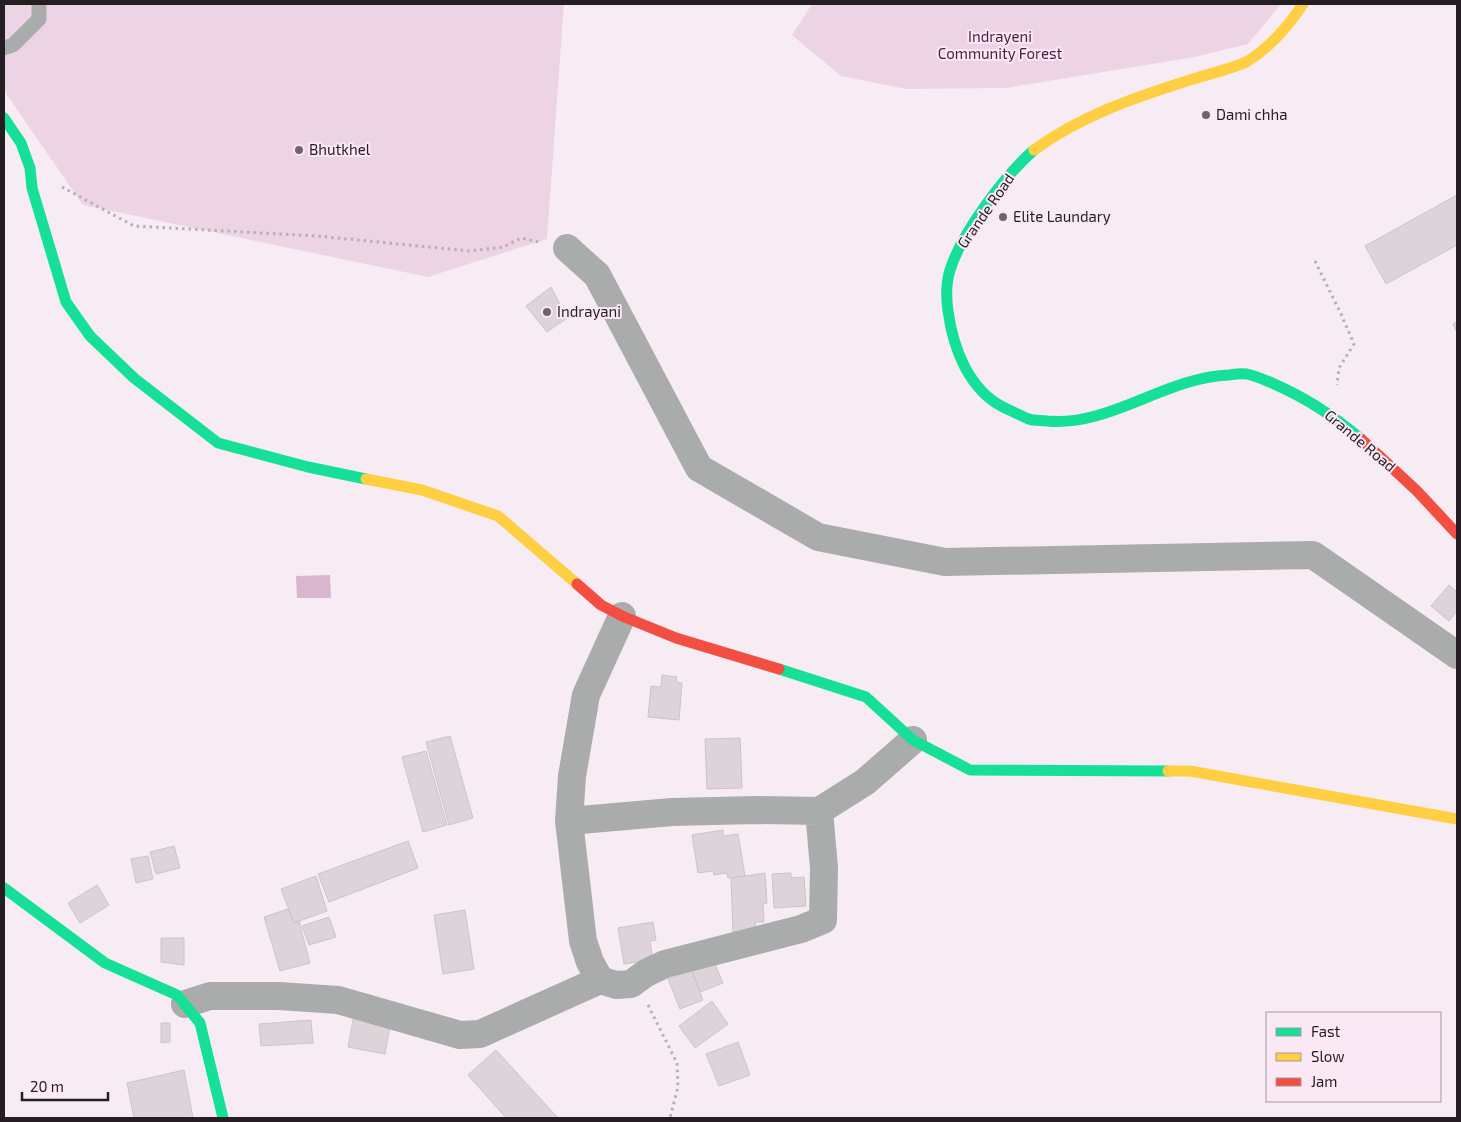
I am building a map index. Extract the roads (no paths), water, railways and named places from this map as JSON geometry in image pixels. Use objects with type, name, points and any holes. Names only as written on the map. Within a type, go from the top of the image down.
[{"type":"street","name":"Grande Road","points":[[1302,4],[1274,41],[1246,62],[1161,89],[1102,112],[1044,142],[1022,162],[1004,182],[966,234],[950,267],[946,305],[951,333],[960,359],[972,379],[988,398],[1008,411],[1035,422],[1072,422],[1113,410],[1159,391],[1206,376],[1247,374],[1284,386],[1332,415],[1381,456],[1440,514],[1457,534]]},
{"type":"street","points":[[4,118],[21,143],[30,168],[32,188],[66,302],[90,336],[134,378],[218,443],[308,467],[422,490],[498,516],[602,605],[622,616],[676,638],[866,697],[914,740],[970,770],[1190,770],[1457,819]]},
{"type":"street","points":[[567,248],[597,275],[699,468],[818,537],[945,562],[1313,555],[1457,655]]},
{"type":"street","points":[[600,980],[590,962],[583,941],[569,821],[572,776],[586,694],[622,616]]},
{"type":"street","points":[[569,821],[672,812],[819,811],[865,782],[914,740]]},
{"type":"street","points":[[181,1000],[210,996],[279,996],[338,1000],[460,1034],[480,1034],[600,980],[616,985],[631,984],[646,973],[665,964],[801,929],[822,920],[824,868],[819,811]]},
{"type":"street","points":[[4,888],[105,963],[181,1000],[200,1023],[223,1118]]},
{"type":"lane","points":[[4,48],[13,45],[39,19],[38,4]]},
{"type":"place","name":"Dami chha","points":[[1206,115]]},
{"type":"place","name":"Bhutkhel","points":[[299,150]]},
{"type":"place","name":"Elite Laundary","points":[[1003,217]]},
{"type":"place","name":"Indrayani","points":[[547,312]]},
{"type":"park label","name":"Indrayeni Community Forest","points":[[1000,46]]}]
